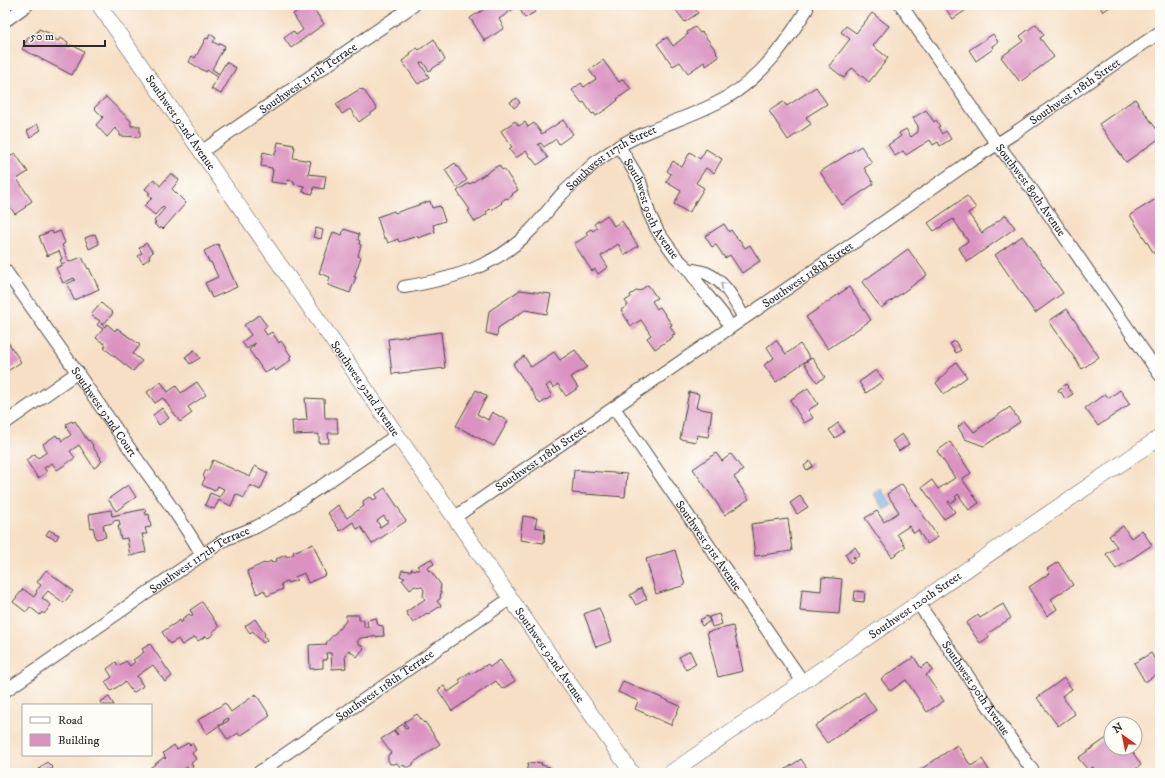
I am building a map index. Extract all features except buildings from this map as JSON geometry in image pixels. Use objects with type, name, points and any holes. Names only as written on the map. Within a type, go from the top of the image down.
[{"type":"street","points":[[5,21],[27,5]]},
{"type":"street","name":"Southwest 92nd Avenue","points":[[100,5],[632,773]]},
{"type":"street","name":"Southwest 115th Terrace","points":[[201,152],[414,5]]},
{"type":"street","name":"Southwest 89th Avenue","points":[[901,5],[989,133],[1028,184],[1160,375]]},
{"type":"street","name":"Southwest 117th Street","points":[[404,288],[462,274],[495,258],[512,247],[527,234],[560,196],[598,160],[619,146],[642,134],[711,106],[736,92],[757,75],[779,51],[807,9]]},
{"type":"street","name":"Southwest 118th Street","points":[[455,517],[1160,32]]},
{"type":"street","name":"Southwest 90th Avenue","points":[[619,146],[640,181],[649,213],[658,232],[676,257],[688,269],[724,316],[730,327]]},
{"type":"street","name":"Southwest 90th Avenue","points":[[688,269],[705,273],[721,282],[728,289],[744,318]]},
{"type":"street","name":"Southwest 92nd Court","points":[[5,270],[78,372],[195,542],[202,555]]},
{"type":"street","points":[[5,423],[78,372]]},
{"type":"street","name":"Southwest 91st Avenue","points":[[614,408],[803,682]]},
{"type":"street","name":"Southwest 117th Terrace","points":[[5,691],[226,539],[256,528],[283,512],[397,435]]},
{"type":"street","name":"Southwest 120th Street","points":[[670,773],[1160,437]]},
{"type":"street","name":"Southwest 118th Terrace","points":[[258,773],[511,598]]},
{"type":"street","name":"Southwest 90th Avenue","points":[[918,603],[1034,773]]},
{"type":"water","points":[[881,489],[892,505],[884,510],[874,494]]}]
